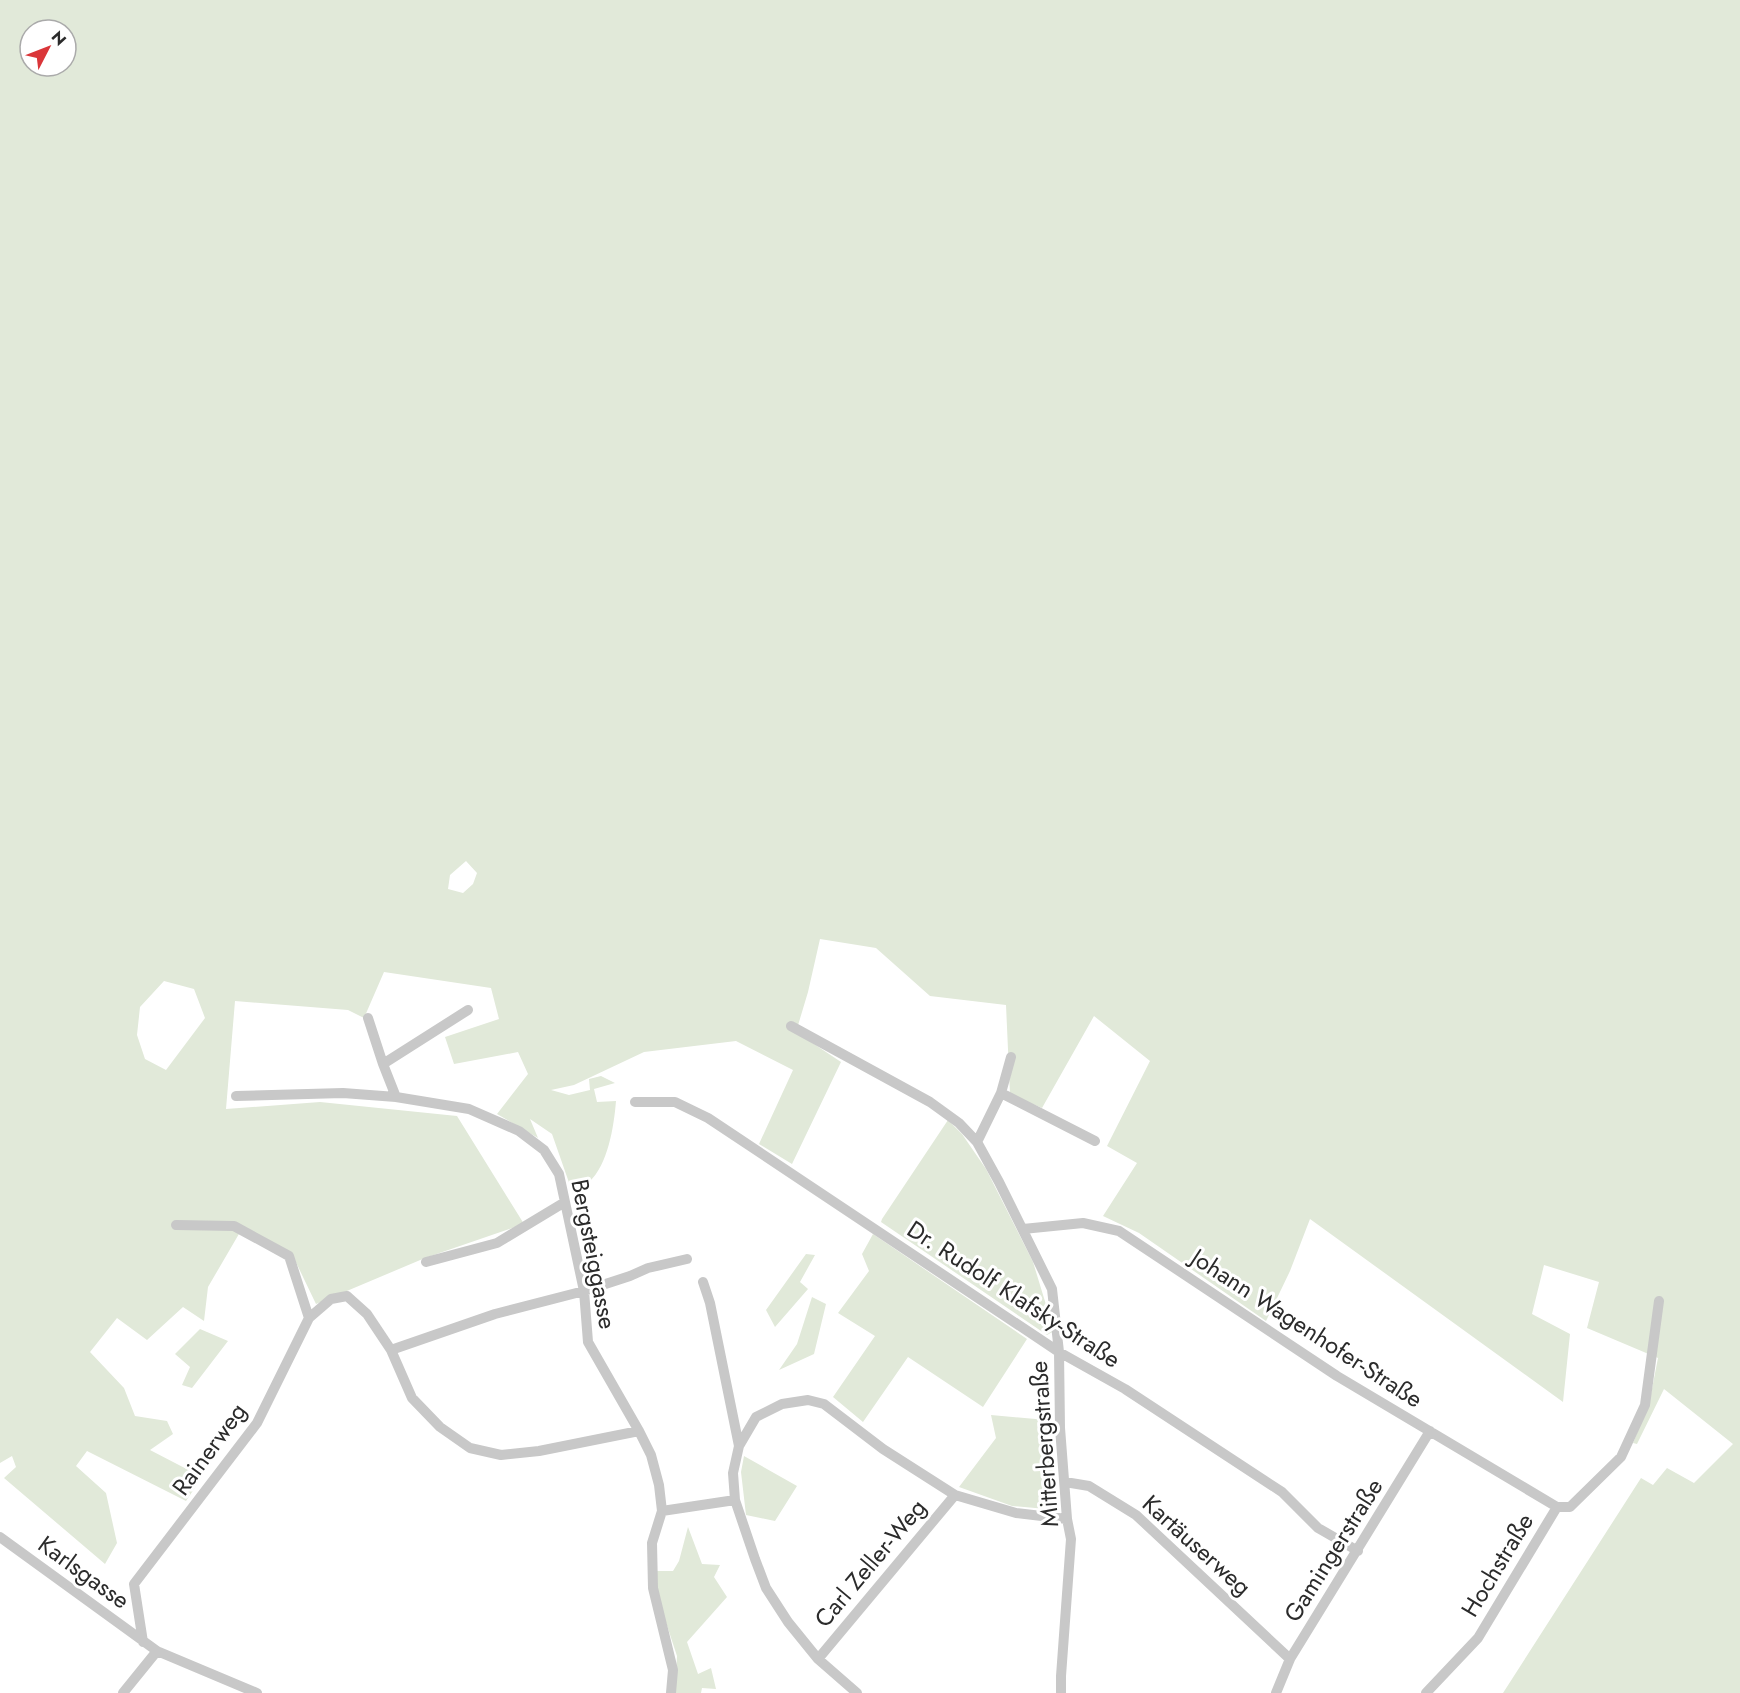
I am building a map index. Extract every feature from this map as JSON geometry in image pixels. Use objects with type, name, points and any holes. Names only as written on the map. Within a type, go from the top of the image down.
[{"type":"street","points":[[383,1064],[468,1010]]},
{"type":"street","points":[[368,1018],[396,1097]]},
{"type":"street","name":"Mitterbergstraße","points":[[791,1026],[930,1102],[959,1123],[977,1142],[1052,1289],[1059,1352],[1060,1428],[1067,1519],[1071,1539],[1060,1676],[1061,1693]]},
{"type":"street","points":[[977,1142],[1001,1093],[1011,1057]]},
{"type":"street","name":"Bergsteiggasse","points":[[236,1096],[343,1093],[396,1097],[469,1109],[519,1131],[544,1150],[559,1174],[566,1202],[584,1291],[588,1342],[651,1455],[659,1485],[662,1511],[652,1543],[653,1588],[673,1670],[670,1693]]},
{"type":"street","points":[[1001,1093],[1095,1142]]},
{"type":"street","name":"Dr. Rudolf Klafsky-Straße","points":[[635,1102],[675,1102],[708,1118],[1059,1352],[1125,1389],[1282,1492],[1318,1528],[1358,1551]]},
{"type":"street","points":[[426,1262],[497,1243],[566,1202]]},
{"type":"street","name":"Johann Wagenhofer-Straße","points":[[1023,1229],[1083,1224],[1119,1231],[1337,1376],[1557,1507]]},
{"type":"street","points":[[176,1225],[234,1226],[288,1256],[309,1318]]},
{"type":"street","points":[[639,1431],[539,1451],[501,1455],[470,1448],[440,1427],[412,1398],[391,1350],[495,1314],[584,1291],[648,1268],[687,1259]]},
{"type":"street","points":[[702,1282],[712,1313],[739,1446]]},
{"type":"street","name":"Rainerweg","points":[[143,1642],[134,1584],[257,1423],[309,1318],[332,1299],[347,1296],[367,1314],[391,1350]]},
{"type":"street","name":"Hochstraße","points":[[1426,1693],[1478,1638],[1557,1507],[1570,1507],[1621,1457],[1645,1405],[1659,1301]]},
{"type":"street","points":[[857,1693],[818,1659],[788,1622],[766,1588],[755,1559],[735,1500],[733,1473],[739,1446],[756,1417],[782,1404],[808,1400],[825,1404],[883,1449],[955,1495],[1016,1513],[1067,1519]]},
{"type":"street","name":"Gamingerstraße","points":[[1276,1693],[1290,1659],[1430,1431]]},
{"type":"street","name":"Kartäuserweg","points":[[1065,1482],[1089,1486],[1136,1515],[1290,1659]]},
{"type":"street","name":"Carl Zeller-Weg","points":[[818,1659],[955,1495]]},
{"type":"street","points":[[662,1511],[735,1500]]},
{"type":"street","name":"Karlsgasse","points":[[0,1537],[157,1651],[256,1693]]},
{"type":"street","points":[[123,1693],[157,1651]]},
{"type":"green space","points":[[0,0],[1740,0],[1740,1693],[1503,1693],[1641,1478],[1653,1485],[1667,1468],[1694,1483],[1733,1444],[1664,1389],[1637,1444],[1633,1443],[1649,1404],[1658,1358],[1587,1328],[1599,1282],[1544,1265],[1532,1314],[1570,1334],[1563,1402],[1310,1219],[1290,1271],[1266,1321],[1139,1233],[1103,1216],[1137,1163],[1107,1146],[1150,1061],[1094,1016],[1042,1108],[1010,1094],[1006,1005],[930,996],[876,948],[820,939],[796,1032],[841,1062],[792,1164],[759,1144],[793,1070],[736,1041],[644,1052],[574,1085],[551,1090],[569,1095],[590,1090],[589,1079],[601,1076],[615,1083],[594,1089],[597,1102],[616,1101],[612,1133],[596,1175],[573,1194],[552,1134],[530,1119],[538,1138],[497,1114],[528,1074],[518,1052],[454,1064],[445,1037],[499,1019],[491,988],[384,972],[364,1018],[348,1010],[235,1001],[226,1109],[320,1102],[457,1116],[524,1224],[425,1258],[316,1304],[291,1252],[243,1227],[208,1287],[204,1321],[183,1307],[147,1340],[117,1318],[90,1352],[124,1388],[135,1416],[167,1421],[173,1434],[150,1450],[202,1477],[186,1501],[87,1451],[76,1466],[106,1493],[117,1543],[105,1564],[4,1478],[16,1467],[12,1456],[0,1463]],"holes":[[[466,861],[477,873],[473,884],[463,893],[448,889],[450,875]],[[164,981],[194,989],[205,1018],[166,1070],[145,1059],[137,1035],[140,1007]]]},
{"type":"green space","points":[[948,1120],[962,1134],[986,1169],[1033,1262],[1054,1331],[1047,1335],[881,1222]]},
{"type":"green space","points":[[873,1234],[1027,1339],[983,1407],[908,1357],[863,1422],[833,1397],[875,1336],[838,1313],[869,1271],[862,1254]]},
{"type":"green space","points":[[806,1254],[815,1255],[800,1282],[808,1289],[775,1327],[766,1310]]},
{"type":"green space","points":[[812,1297],[826,1304],[814,1354],[779,1370],[797,1344]]},
{"type":"green space","points":[[200,1329],[228,1341],[192,1388],[182,1385],[190,1367],[175,1354]]},
{"type":"green space","points":[[991,1415],[1047,1420],[1057,1510],[1012,1506],[959,1487],[996,1438]]},
{"type":"green space","points":[[744,1456],[797,1486],[775,1521],[746,1515],[741,1472]]},
{"type":"green space","points":[[688,1527],[702,1564],[720,1565],[714,1577],[727,1597],[687,1642],[698,1674],[711,1668],[716,1689],[702,1688],[701,1693],[675,1693],[677,1656],[656,1592],[657,1571],[673,1571],[679,1561]]}]
